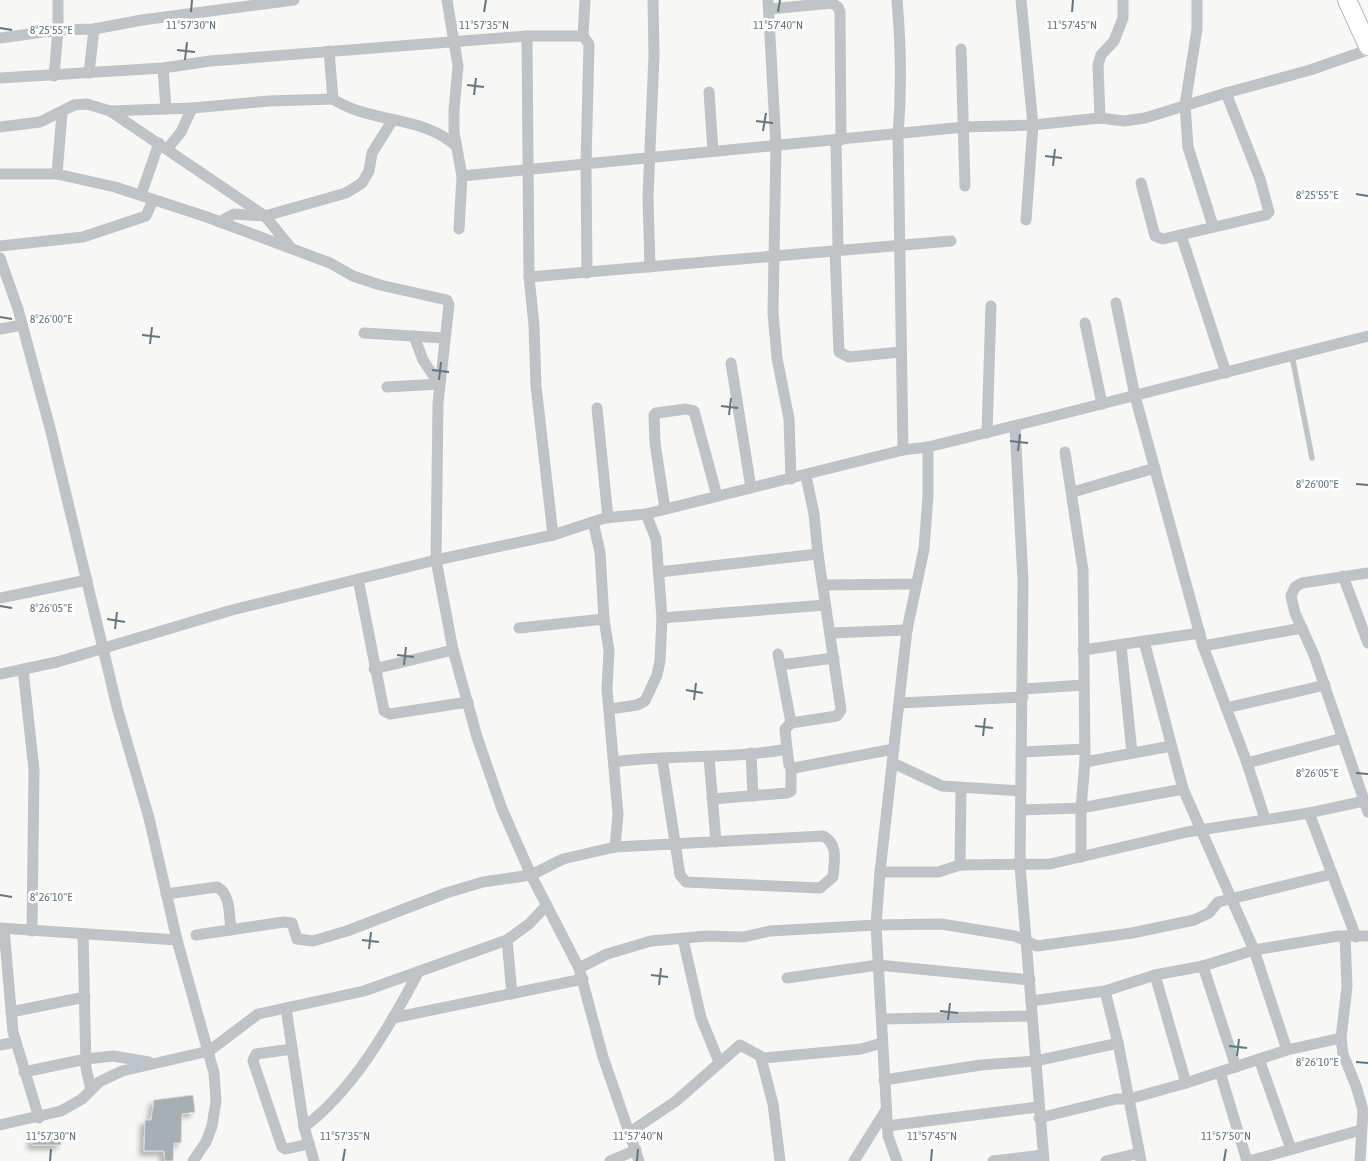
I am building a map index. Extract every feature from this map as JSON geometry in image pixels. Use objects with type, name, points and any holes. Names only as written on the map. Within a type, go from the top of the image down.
[{"type":"main road","points":[[1347,0],[1368,46]]},
{"type":"street","points":[[54,76],[58,30],[58,0]]},
{"type":"street","points":[[0,38],[58,30],[94,29],[142,20],[294,0]]},
{"type":"street","points":[[447,0],[458,66],[454,110],[462,176],[459,229]]},
{"type":"street","points":[[585,0],[583,36],[589,44],[586,164],[587,272]]},
{"type":"street","points":[[650,266],[650,158],[654,55],[653,0]]},
{"type":"street","points":[[897,0],[901,86],[898,135],[898,244],[904,450]]},
{"type":"street","points":[[1021,0],[1033,125],[1026,220]]},
{"type":"street","points":[[1100,118],[1098,65],[1102,55],[1114,41],[1122,18],[1124,0]]},
{"type":"street","points":[[1196,0],[1197,29],[1185,105],[1188,147],[1213,226]]},
{"type":"street","points":[[791,478],[789,419],[777,358],[773,313],[776,146],[769,4],[832,3],[838,7],[839,140],[837,250],[839,352],[848,357],[901,352]]},
{"type":"street","points":[[89,73],[94,29]]},
{"type":"street","points":[[528,36],[529,277],[534,325],[536,386],[552,535]]},
{"type":"street","points":[[0,78],[163,68],[210,61],[453,44],[528,36],[583,36]]},
{"type":"street","points":[[961,49],[965,186]]},
{"type":"street","points":[[462,176],[898,135],[964,127],[1033,125],[1100,118],[1124,121],[1145,118],[1226,92],[1310,70],[1368,50]]},
{"type":"street","points":[[329,52],[334,100]]},
{"type":"street","points":[[163,68],[166,109]]},
{"type":"street","points":[[709,92],[712,151]]},
{"type":"street","points":[[1141,183],[1155,236],[1163,239],[1266,215],[1269,208],[1226,92]]},
{"type":"street","points":[[110,111],[192,108],[269,100],[334,100],[344,106],[392,121],[415,125],[446,136],[458,147]]},
{"type":"street","points":[[0,127],[40,122],[74,105],[87,104],[110,111],[265,216],[291,248]]},
{"type":"street","points":[[140,195],[163,146],[181,132],[192,108]]},
{"type":"street","points":[[56,174],[62,112]]},
{"type":"street","points":[[219,222],[234,214],[265,216],[346,193],[362,183],[369,171],[372,153],[392,121]]},
{"type":"street","points":[[0,174],[56,174],[140,195],[291,248],[330,263],[353,276],[380,285],[446,300],[449,305],[439,384],[436,560],[453,650],[477,737],[502,808],[531,875],[548,905],[581,974],[603,1057],[638,1156],[610,1161]]},
{"type":"street","points":[[0,246],[83,237],[146,216],[153,200]]},
{"type":"street","points":[[1181,235],[1226,373]]},
{"type":"street","points":[[529,277],[950,241]]},
{"type":"street","points":[[0,258],[22,325],[51,432],[118,711],[149,818],[177,940],[214,1073],[216,1101],[212,1126],[206,1142],[194,1161]]},
{"type":"street","points":[[1116,303],[1135,396],[1200,633],[1247,763],[1264,819]]},
{"type":"street","points":[[987,433],[990,306]]},
{"type":"street","points":[[1085,323],[1102,404]]},
{"type":"street","points":[[0,329],[22,325]]},
{"type":"street","points":[[364,333],[444,338]]},
{"type":"street","points":[[414,336],[423,360],[439,384]]},
{"type":"street","points":[[0,674],[104,648],[232,610],[436,560],[552,535],[608,518],[646,514],[791,478],[806,476],[904,450],[928,447],[987,433],[1368,336]]},
{"type":"street","points":[[731,363],[751,488]]},
{"type":"street","points":[[387,387],[439,384]]},
{"type":"street","points":[[597,408],[608,518]]},
{"type":"street","points":[[665,509],[655,443],[654,415],[656,413],[686,409],[694,410],[717,496]]},
{"type":"street","points":[[993,1161],[1043,1158],[1020,866],[1023,693],[1021,510],[1015,426]]},
{"type":"street","points":[[897,1161],[888,1136],[887,1126],[876,925],[880,872],[907,630],[924,549],[928,496],[928,447]]},
{"type":"street","points":[[1065,452],[1073,492],[1083,570],[1085,762],[1081,808],[1081,857]]},
{"type":"street","points":[[1073,492],[1155,468]]},
{"type":"street","points":[[712,799],[792,791],[791,768],[785,728],[791,723],[837,716],[840,713],[814,514],[806,476]]},
{"type":"street","points":[[610,709],[637,705],[645,701],[660,661],[662,618],[656,539],[646,514]]},
{"type":"street","points":[[593,522],[600,552],[604,620],[609,651],[607,689],[618,814],[615,846]]},
{"type":"street","points":[[659,572],[818,554]]},
{"type":"street","points":[[880,872],[938,872],[960,865],[1020,866],[1050,864],[1200,830],[1367,804],[1325,685],[1295,613],[1291,596],[1295,587],[1314,580],[1368,574]]},
{"type":"street","points":[[1343,576],[1368,642]]},
{"type":"street","points":[[358,579],[374,669],[384,711],[390,714],[468,702]]},
{"type":"street","points":[[0,598],[87,580]]},
{"type":"street","points":[[824,585],[916,584]]},
{"type":"street","points":[[662,618],[825,605]]},
{"type":"street","points":[[519,628],[604,620]]},
{"type":"street","points":[[1204,646],[1302,628]]},
{"type":"street","points":[[830,633],[907,630]]},
{"type":"street","points":[[1083,650],[1200,633]]},
{"type":"street","points":[[1144,641],[1183,790],[1233,898],[1254,950],[1287,1050]]},
{"type":"street","points":[[1121,645],[1132,753]]},
{"type":"street","points":[[374,669],[453,650]]},
{"type":"street","points":[[791,723],[779,659],[834,658]]},
{"type":"street","points":[[23,669],[34,770],[32,931]]},
{"type":"street","points":[[900,703],[1023,693],[1084,685]]},
{"type":"street","points":[[1226,708],[1325,685]]},
{"type":"street","points":[[1247,763],[1343,738]]},
{"type":"street","points":[[1085,762],[1171,746]]},
{"type":"street","points":[[614,762],[709,757],[787,749]]},
{"type":"street","points":[[791,768],[894,749]]},
{"type":"street","points":[[1022,752],[1085,749]]},
{"type":"street","points":[[751,753],[753,796]]},
{"type":"street","points":[[709,757],[716,842]]},
{"type":"street","points":[[196,935],[284,922],[292,924],[297,939],[313,941],[356,928],[446,893],[484,882],[531,875],[564,859],[615,846],[676,844],[823,836],[830,839],[834,846],[833,877],[820,888],[686,882],[680,875],[676,844],[662,758]]},
{"type":"street","points":[[893,763],[942,786],[961,789],[1021,791]]},
{"type":"street","points":[[960,865],[961,789]]},
{"type":"street","points":[[1021,810],[1081,808],[1183,790]]},
{"type":"street","points":[[1308,813],[1332,874],[1350,936],[1341,1038],[1343,1054],[1363,1110],[1360,1161]]},
{"type":"street","points":[[392,1018],[512,994],[581,974],[607,954],[652,941],[743,937],[770,931],[876,925],[941,924],[1027,940],[1037,946],[1132,933],[1194,920],[1209,913],[1218,902],[1332,874]]},
{"type":"street","points":[[166,894],[217,887],[223,890],[226,895],[231,930]]},
{"type":"street","points":[[0,1125],[39,1118],[61,1111],[82,1099],[98,1082],[122,1071],[156,1062],[209,1052],[258,1014],[364,991],[507,940],[529,924],[548,905]]},
{"type":"street","points":[[39,1118],[16,1042],[2,929],[177,940]]},
{"type":"street","points":[[84,934],[86,1059],[88,1084],[91,1090]]},
{"type":"street","points":[[1031,1001],[1105,991],[1156,975],[1203,966],[1254,950],[1350,936],[1368,936]]},
{"type":"street","points":[[683,939],[701,1018],[719,1062]]},
{"type":"street","points":[[507,940],[512,994]]},
{"type":"street","points":[[787,978],[878,965],[1030,980]]},
{"type":"street","points":[[1203,966],[1236,1067]]},
{"type":"street","points":[[304,1127],[339,1096],[392,1018],[419,971]]},
{"type":"street","points":[[1156,975],[1186,1083]]},
{"type":"street","points":[[1105,991],[1118,1042],[1140,1157],[1106,1161]]},
{"type":"street","points":[[11,1012],[85,998]]},
{"type":"street","points":[[286,1008],[304,1127],[314,1161]]},
{"type":"street","points":[[882,1019],[1032,1016]]},
{"type":"street","points":[[887,1126],[1038,1112],[1116,1099],[1129,1099],[1186,1083],[1287,1050],[1341,1038]]},
{"type":"street","points":[[0,1045],[16,1042]]},
{"type":"street","points":[[884,1080],[981,1066],[1035,1061],[1118,1042]]},
{"type":"street","points":[[630,1132],[676,1101],[719,1062],[742,1045],[761,1058],[861,1049],[882,1043]]},
{"type":"street","points":[[292,1049],[256,1054],[253,1060],[282,1147],[286,1149],[309,1144]]},
{"type":"street","points":[[24,1072],[86,1059],[113,1056],[156,1062]]},
{"type":"street","points":[[761,1058],[773,1104],[780,1161]]},
{"type":"street","points":[[1259,1059],[1291,1149]]},
{"type":"street","points":[[1220,1072],[1248,1161],[1361,1130]]},
{"type":"street","points":[[854,1161],[886,1110]]},
{"type":"lane","points":[[1292,356],[1312,458]]},
{"type":"building","points":[[193,1095],[195,1112],[182,1114],[181,1143],[174,1143],[173,1161],[165,1161],[164,1151],[144,1151],[145,1120],[151,1120],[154,1100]]},
{"type":"building","points":[[33,1131],[62,1133],[61,1145],[32,1145]]}]
